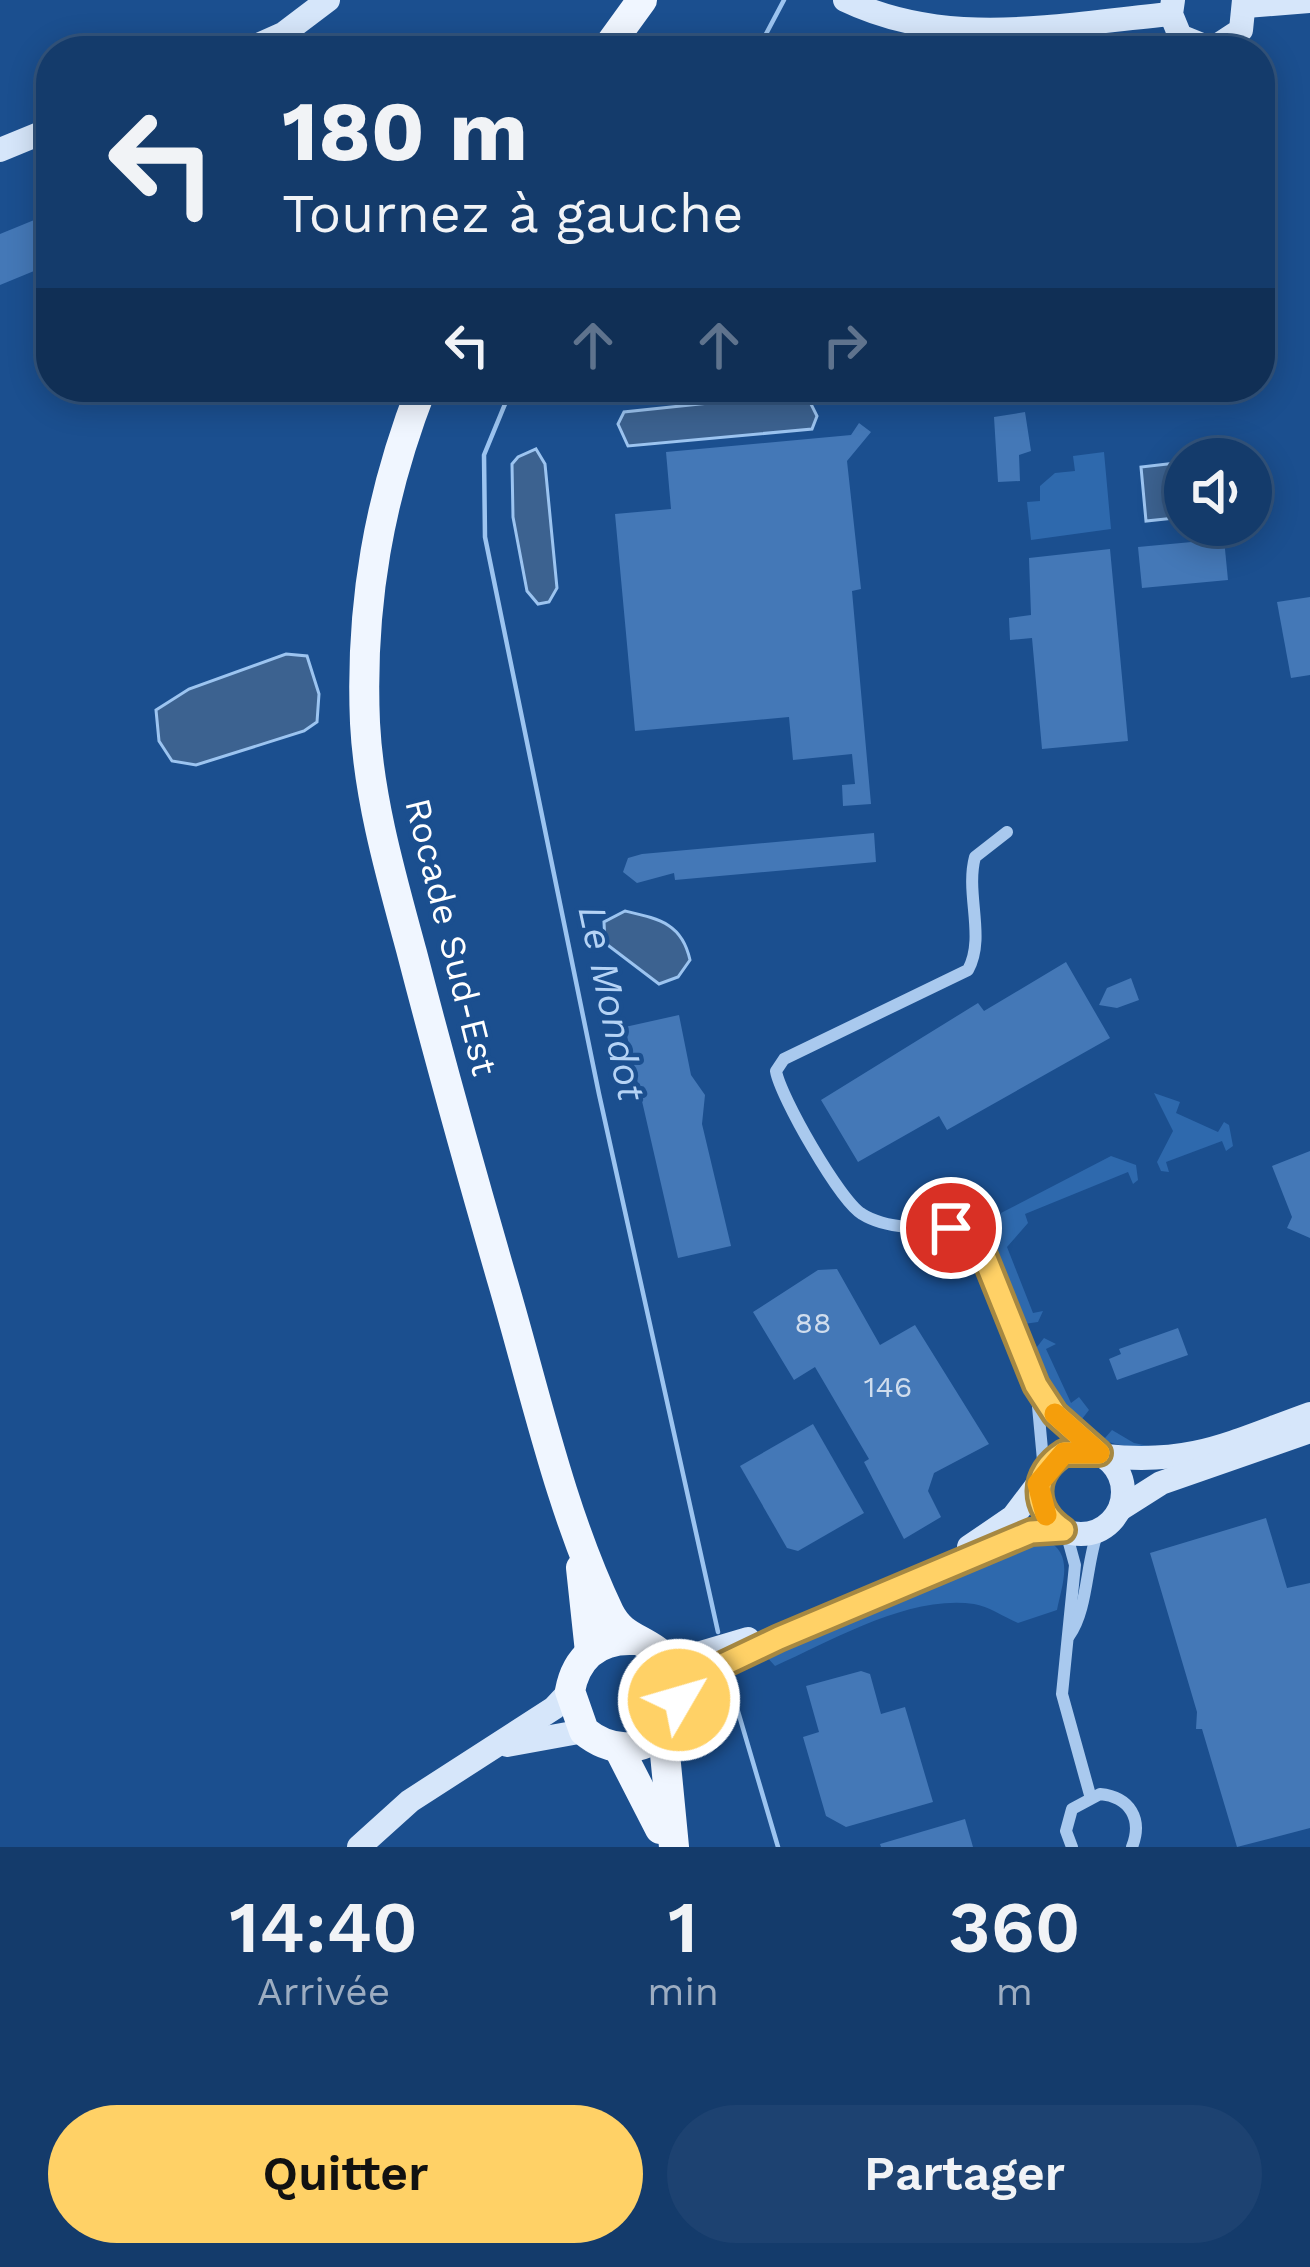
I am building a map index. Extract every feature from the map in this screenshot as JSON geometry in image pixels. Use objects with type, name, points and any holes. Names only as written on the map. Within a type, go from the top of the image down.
[{"type":"main road","points":[[279,36],[328,0]]},
{"type":"main road","points":[[600,36],[620,0]]},
{"type":"main road","points":[[616,36],[642,0]]},
{"type":"main road","points":[[1232,36],[1241,30],[1245,3],[1310,1]]},
{"type":"main road","points":[[856,4],[916,26],[971,32],[1172,7],[1185,36]]},
{"type":"main road","points":[[0,150],[36,135]]},
{"type":"main road","name":"Rocade Sud-Est","points":[[417,402],[377,524],[364,626],[365,728],[384,847],[462,1142],[567,1498],[610,1614],[632,1640]]},
{"type":"main road","points":[[358,1847],[410,1801],[482,1750],[554,1708],[570,1691],[590,1652],[610,1642],[632,1640],[663,1656],[694,1655],[742,1641],[946,1558],[996,1532],[1064,1453],[1160,1462],[1192,1456],[1310,1414]]},
{"type":"main road","points":[[620,1749],[650,1742],[663,1732],[679,1700],[716,1668],[779,1638],[1031,1532],[1098,1531],[1120,1509],[1161,1484],[1310,1431]]},
{"type":"main road","points":[[1102,1455],[1120,1474],[1120,1509]]},
{"type":"main road","points":[[1041,1477],[1044,1512],[1065,1531]]},
{"type":"main road","name":"Rocade Sud-Est","points":[[567,1498],[590,1652]]},
{"type":"main road","points":[[663,1656],[676,1676],[679,1700]]},
{"type":"main road","points":[[570,1691],[584,1731]]},
{"type":"main road","points":[[482,1750],[584,1731],[620,1749],[671,1847]]},
{"type":"main road","points":[[663,1732],[671,1847]]},
{"type":"street","points":[[1007,832],[981,849],[971,871],[972,966],[784,1060],[776,1070],[781,1090],[852,1206],[886,1222],[973,1228],[1036,1385],[1055,1414],[1102,1455]]},
{"type":"street","points":[[1036,1385],[1041,1477]]},
{"type":"street","points":[[1065,1531],[1075,1565],[1062,1694],[1090,1796]]},
{"type":"street","points":[[1069,1636],[1076,1626],[1098,1531]]},
{"type":"street","points":[[1072,1847],[1067,1820],[1090,1796],[1110,1794],[1127,1804],[1136,1821],[1132,1847]]},
{"type":"shaded area","points":[[719,402],[810,402],[817,416],[812,429],[628,446],[618,424],[624,412]]},
{"type":"shaded area","points":[[536,449],[545,464],[557,588],[549,602],[538,604],[527,591],[513,517],[512,464]]},
{"type":"shaded area","points":[[1104,452],[1111,529],[1031,540],[1027,502],[1040,501],[1040,486],[1055,473],[1075,471],[1073,456]]},
{"type":"shaded area","points":[[1164,464],[1164,519],[1146,521],[1141,467]]},
{"type":"shaded area","points":[[286,654],[307,656],[319,694],[317,722],[304,731],[196,765],[172,761],[159,741],[156,710],[189,689]]},
{"type":"shaded area","points":[[625,911],[675,930],[690,960],[678,977],[659,984],[605,943],[604,922]]},
{"type":"shaded area","points":[[1154,1093],[1180,1102],[1176,1113],[1218,1132],[1224,1122],[1229,1125],[1233,1146],[1226,1151],[1222,1141],[1166,1162],[1169,1172],[1161,1171],[1157,1162],[1173,1131]]},
{"type":"shaded area","points":[[1111,1156],[1136,1165],[1138,1180],[1133,1184],[1128,1172],[1025,1214],[1028,1223],[1007,1247],[1033,1313],[1043,1311],[1038,1322],[1024,1324],[993,1257],[1001,1213]]},
{"type":"shaded area","points":[[1044,1338],[1056,1344],[1046,1349],[1071,1403],[1079,1397],[1089,1410],[1082,1419],[1105,1438],[1112,1430],[1134,1443],[1183,1453],[1105,1441],[1072,1421],[1058,1404],[1033,1352]]},
{"type":"shaded area","points":[[1046,1540],[1064,1561],[1057,1610],[1018,1623],[974,1604],[923,1606],[872,1622],[775,1666],[765,1655]]},
{"type":"building","points":[[36,219],[36,270],[0,285],[0,234]]},
{"type":"building","points":[[1025,412],[1031,451],[1019,455],[1020,481],[998,482],[994,417]]},
{"type":"building","points":[[859,423],[871,432],[847,461],[861,589],[852,591],[871,804],[843,806],[842,785],[855,784],[852,754],[793,760],[789,717],[635,731],[615,514],[671,509],[666,452],[851,435]]},
{"type":"building","points":[[1225,546],[1228,580],[1142,588],[1138,547]]},
{"type":"building","points":[[1110,549],[1128,741],[1042,749],[1032,638],[1010,640],[1009,618],[1031,615],[1029,558]]},
{"type":"building","points":[[1310,597],[1310,675],[1291,678],[1277,602]]},
{"type":"building","points":[[874,833],[876,862],[675,880],[674,873],[637,883],[623,872],[628,858],[642,854]]},
{"type":"building","points":[[1066,962],[1110,1038],[947,1130],[939,1116],[858,1162],[821,1100],[978,1003],[984,1011]]},
{"type":"building","points":[[1131,978],[1139,1000],[1117,1008],[1099,1005],[1107,988]]},
{"type":"building","points":[[679,1015],[691,1075],[705,1095],[702,1124],[731,1246],[678,1258],[625,1027]]},
{"type":"building","points":[[1310,1151],[1310,1238],[1287,1228],[1292,1217],[1272,1166]]},
{"type":"building","points":[[837,1269],[880,1345],[915,1325],[989,1444],[934,1473],[928,1491],[941,1517],[904,1539],[864,1462],[869,1459],[815,1367],[794,1380],[753,1312],[818,1270]]},
{"type":"building","points":[[1178,1328],[1188,1355],[1117,1380],[1109,1359],[1121,1354],[1119,1349]]},
{"type":"building","points":[[813,1424],[864,1513],[798,1551],[787,1548],[740,1466]]},
{"type":"building","points":[[1266,1518],[1287,1588],[1310,1583],[1310,1828],[1237,1847],[1202,1729],[1196,1729],[1197,1712],[1150,1553]]},
{"type":"building","points":[[861,1671],[870,1674],[881,1714],[905,1707],[933,1802],[846,1827],[826,1816],[803,1737],[819,1732],[806,1686]]},
{"type":"building","points":[[965,1819],[973,1847],[880,1844]]},
{"type":"waterway","name":"Le Mondot","points":[[765,36],[784,0]]},
{"type":"waterway","name":"Le Mondot","points":[[506,402],[484,455],[485,537],[599,1094],[718,1632]]},
{"type":"waterway","points":[[729,1681],[778,1847]]},
{"type":"slow traffic","points":[[1046,1515],[1038,1484],[1044,1471],[1064,1453],[1099,1453],[1055,1414]]},
{"type":"route","points":[[679,1700],[716,1668],[779,1638],[986,1556],[1031,1532],[1063,1530],[1044,1512],[1040,1501],[1038,1484],[1044,1471],[1064,1453],[1099,1453],[1055,1414],[1036,1385],[973,1228],[951,1228]]}]
